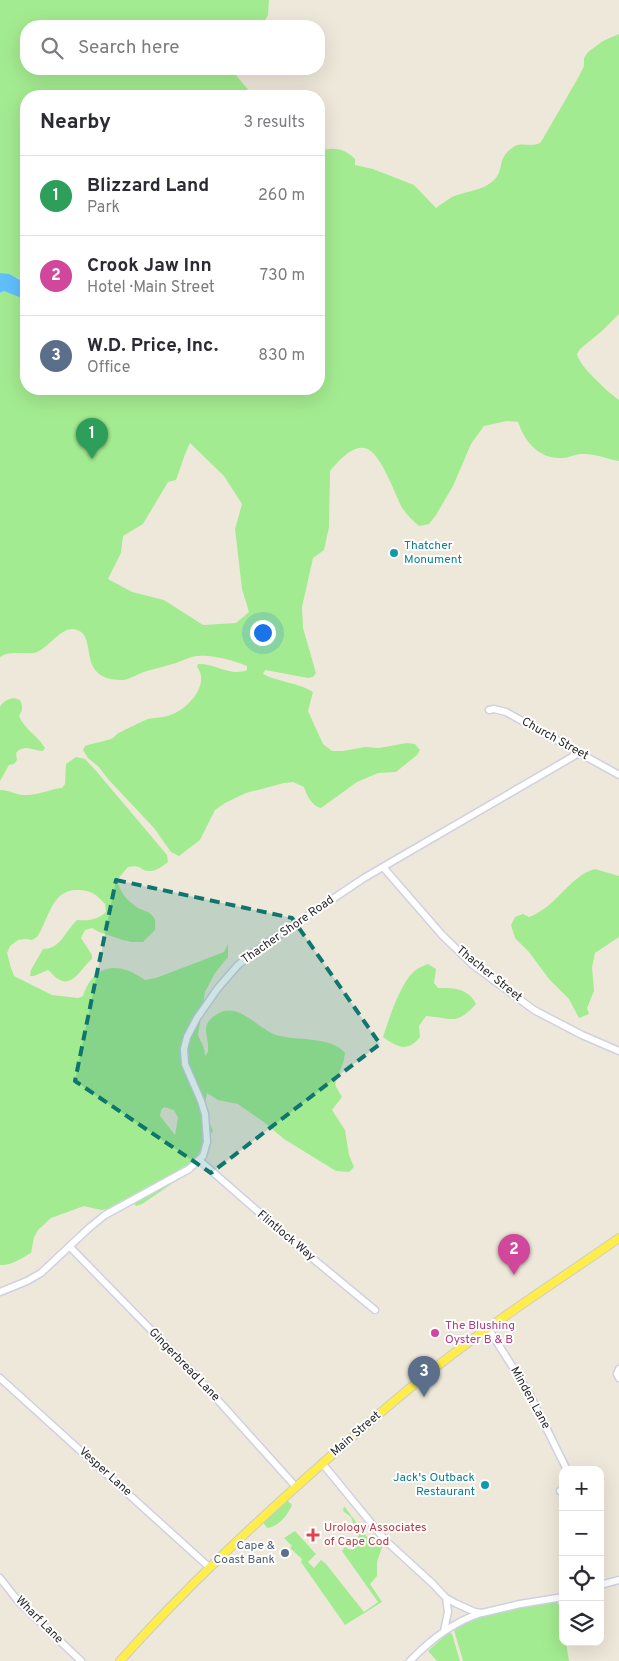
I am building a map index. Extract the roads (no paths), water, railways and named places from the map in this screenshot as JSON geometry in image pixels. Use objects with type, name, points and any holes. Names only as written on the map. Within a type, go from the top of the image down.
[{"type":"main road","name":"Main Street","points":[[120,1661],[209,1566],[322,1463],[424,1377],[488,1328],[619,1238]]},
{"type":"street","name":"Church Street","points":[[489,710],[494,709],[506,712],[619,775]]},
{"type":"street","name":"Thacher Shore Road","points":[[200,1160],[204,1154],[207,1142],[205,1114],[186,1069],[183,1054],[187,1037],[196,1018],[242,961],[355,883],[579,753]]},
{"type":"street","name":"Thacher Street","points":[[383,867],[442,935],[473,965],[534,1010],[582,1035],[619,1051]]},
{"type":"street","points":[[0,1292],[36,1276],[49,1267],[105,1215],[182,1173],[200,1160]]},
{"type":"street","name":"Flintlock Way","points":[[200,1160],[294,1243],[375,1310]]},
{"type":"street","name":"Gingerbread Lane","points":[[70,1247],[191,1372],[296,1486]]},
{"type":"street","name":"Minden Lane","points":[[488,1328],[529,1393],[565,1466]]},
{"type":"street","points":[[619,1369],[617,1374],[619,1378]]},
{"type":"street","name":"Vesper Lane","points":[[0,1378],[209,1566]]},
{"type":"street","points":[[322,1463],[380,1534],[446,1598],[482,1613]]},
{"type":"street","name":"Wharf Lane","points":[[0,1578],[22,1604],[81,1661]]},
{"type":"street","points":[[604,1584],[619,1580]]},
{"type":"street","points":[[444,1631],[448,1612],[446,1598]]},
{"type":"street","points":[[410,1661],[444,1631],[468,1618],[520,1604],[559,1598]]},
{"type":"water","points":[[0,273],[9,274],[20,280],[20,298],[4,291],[0,293]]},
{"type":"place","name":"Blizzard Land","points":[[92,459]]},
{"type":"place","name":"Thatcher Monument","points":[[394,553]]},
{"type":"place","name":"Crook Jaw Inn","points":[[514,1275]]},
{"type":"place","name":"The Blushing Oyster B & B","points":[[435,1333]]},
{"type":"place","name":"W.D. Price, Inc.","points":[[424,1397]]},
{"type":"place","name":"Jack's Outback Restaurant","points":[[485,1485]]},
{"type":"place","name":"Urology Associates of Cape Cod","points":[[313,1535]]},
{"type":"place","name":"Cape & Coast Bank","points":[[285,1553]]}]
